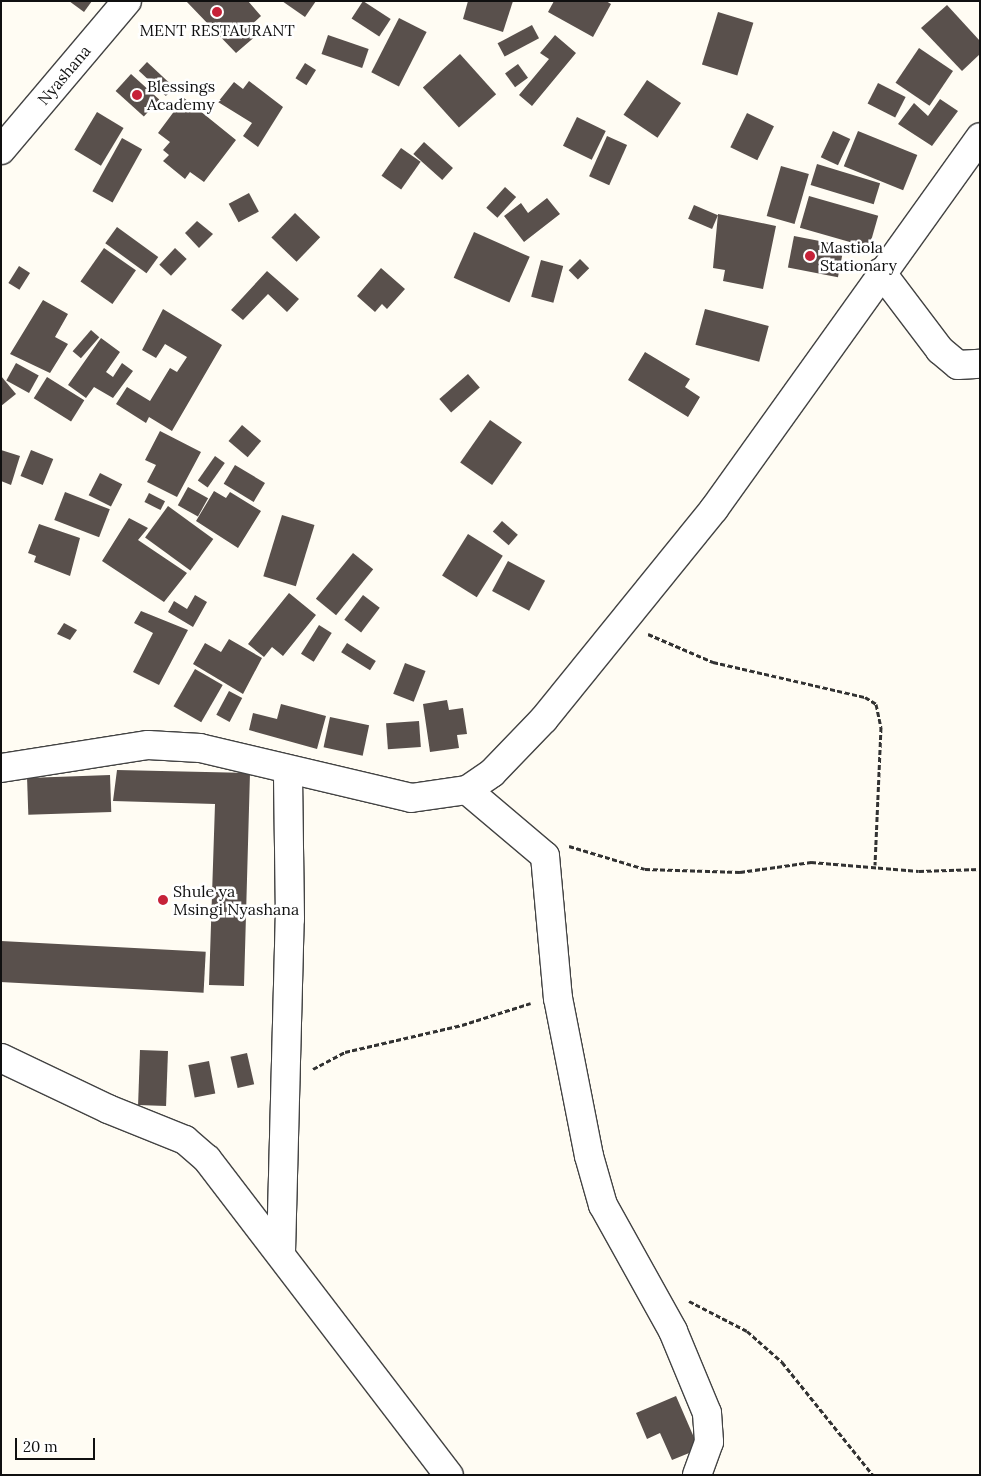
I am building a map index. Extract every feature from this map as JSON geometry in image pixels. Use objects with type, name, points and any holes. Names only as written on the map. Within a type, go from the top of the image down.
[{"type":"street","name":"Nyashana","points":[[1,150],[127,1]]},
{"type":"street","points":[[1,768],[148,745],[200,748],[411,798],[467,790],[492,773],[544,719],[714,509],[881,272],[980,138]]},
{"type":"street","points":[[881,272],[940,350],[958,365],[980,364]]},
{"type":"street","points":[[282,1252],[290,919],[288,770]]},
{"type":"street","points":[[467,790],[532,843],[545,856],[548,868],[558,998],[576,1098],[603,1205],[649,1285],[707,1414],[709,1442],[697,1475]]},
{"type":"street","points":[[1,1058],[108,1110],[186,1140],[207,1159],[282,1252],[449,1475]]},
{"type":"path","points":[[623,622],[713,662],[865,697],[876,704],[881,727],[875,865]]},
{"type":"path","points":[[532,843],[560,842],[612,863],[645,869],[740,872],[811,862],[875,865],[919,871],[980,869]]},
{"type":"path","points":[[285,1086],[345,1052],[462,1025],[510,1006],[558,998]]},
{"type":"path","points":[[649,1285],[747,1331],[782,1362],[873,1475]]},
{"type":"building","points":[[69,1],[92,1],[84,12]]},
{"type":"building","points":[[186,1],[248,1],[261,16],[249,27],[257,35],[236,53]]},
{"type":"building","points":[[282,1],[316,1],[305,17]]},
{"type":"building","points":[[363,1],[391,19],[379,37],[352,19]]},
{"type":"building","points":[[468,1],[513,1],[503,32],[463,19]]},
{"type":"building","points":[[554,1],[606,1],[611,4],[593,37],[548,12]]},
{"type":"building","points":[[947,5],[980,41],[980,54],[962,71],[921,28]]},
{"type":"building","points":[[718,12],[753,23],[737,75],[702,65]]},
{"type":"building","points":[[399,18],[427,32],[399,86],[371,72]]},
{"type":"building","points":[[532,25],[539,38],[505,57],[498,43]]},
{"type":"building","points":[[328,35],[369,49],[362,68],[321,54]]},
{"type":"building","points":[[555,35],[576,53],[532,106],[519,95],[549,59],[540,53]]},
{"type":"building","points":[[919,48],[953,71],[930,106],[896,83]]},
{"type":"building","points":[[460,54],[496,94],[459,128],[423,87]]},
{"type":"building","points":[[147,62],[174,87],[166,96],[139,71]]},
{"type":"building","points":[[305,63],[316,70],[306,85],[295,78]]},
{"type":"building","points":[[518,64],[528,78],[515,87],[505,73]]},
{"type":"building","name":"Blessings Academy","points":[[131,74],[159,99],[144,117],[116,91]]},
{"type":"building","points":[[647,80],[681,103],[658,138],[624,115]]},
{"type":"building","points":[[249,81],[283,107],[258,147],[243,136],[252,123],[218,102],[234,82],[243,89]]},
{"type":"building","points":[[878,83],[906,97],[895,118],[868,103]]},
{"type":"building","points":[[184,98],[236,140],[204,182],[190,172],[185,179],[163,161],[169,155],[163,150],[170,142],[158,133]]},
{"type":"building","points":[[940,99],[958,111],[932,146],[898,124],[914,103],[928,116]]},
{"type":"building","points":[[97,112],[124,128],[101,166],[74,150]]},
{"type":"building","points":[[747,113],[774,126],[757,160],[730,147]]},
{"type":"building","points":[[577,117],[606,131],[592,160],[563,146]]},
{"type":"building","points":[[833,131],[850,139],[838,165],[821,157]]},
{"type":"building","points":[[858,131],[917,155],[903,190],[844,166]]},
{"type":"building","points":[[607,136],[627,145],[609,185],[589,176]]},
{"type":"building","points":[[122,138],[142,149],[113,203],[92,191]]},
{"type":"building","points":[[424,142],[453,168],[442,180],[413,154]]},
{"type":"building","points":[[401,148],[421,162],[401,190],[381,176]]},
{"type":"building","points":[[817,164],[880,183],[874,204],[811,185]]},
{"type":"building","points":[[781,166],[809,174],[795,224],[767,216]]},
{"type":"building","points":[[505,187],[516,197],[497,218],[486,208]]},
{"type":"building","points":[[249,193],[259,212],[239,222],[229,204]]},
{"type":"building","points":[[809,196],[878,216],[869,248],[800,228]]},
{"type":"building","points":[[547,198],[560,214],[524,242],[504,216],[521,203],[528,213]]},
{"type":"building","points":[[694,205],[718,215],[712,229],[688,219]]},
{"type":"building","points":[[295,213],[320,237],[297,262],[271,237]]},
{"type":"building","points":[[718,214],[776,226],[763,289],[723,281],[725,270],[713,268]]},
{"type":"building","points":[[197,221],[213,234],[199,248],[185,233]]},
{"type":"building","points":[[117,227],[158,257],[147,273],[105,243]]},
{"type":"building","points":[[474,232],[530,257],[509,302],[454,278]]},
{"type":"building","points":[[794,236],[844,246],[838,277],[788,267]]},
{"type":"building","points":[[104,248],[136,270],[112,304],[80,282]]},
{"type":"building","points":[[175,248],[187,259],[171,276],[159,265]]},
{"type":"building","points":[[580,259],[589,268],[578,280],[569,270]]},
{"type":"building","points":[[541,260],[563,266],[553,303],[531,297]]},
{"type":"building","points":[[19,266],[30,273],[19,290],[8,283]]},
{"type":"building","points":[[381,268],[405,289],[387,309],[382,304],[375,312],[357,296]]},
{"type":"building","points":[[267,271],[299,299],[287,312],[268,294],[243,320],[231,310]]},
{"type":"building","points":[[43,300],[68,314],[55,337],[68,344],[50,373],[10,354]]},
{"type":"building","points":[[163,309],[222,345],[172,431],[149,417],[146,423],[116,404],[127,387],[150,401],[170,368],[177,372],[187,357],[165,344],[156,358],[142,350]]},
{"type":"building","points":[[705,309],[769,326],[759,362],[695,345]]},
{"type":"building","points":[[91,330],[99,337],[81,358],[73,351]]},
{"type":"building","points":[[101,338],[120,352],[106,372],[113,377],[122,363],[133,371],[113,398],[94,387],[86,398],[68,385]]},
{"type":"building","points":[[645,352],[690,379],[685,387],[700,397],[688,417],[628,380]]},
{"type":"building","points":[[16,363],[39,376],[29,393],[6,380]]},
{"type":"building","points":[[468,374],[480,388],[451,413],[439,399]]},
{"type":"building","points":[[1,376],[16,394],[1,406]]},
{"type":"building","points":[[47,377],[84,400],[71,422],[34,398]]},
{"type":"building","points":[[490,420],[522,442],[492,485],[460,463]]},
{"type":"building","points":[[242,425],[261,441],[248,457],[229,441]]},
{"type":"building","points":[[160,431],[201,452],[177,497],[147,482],[156,465],[145,460]]},
{"type":"building","points":[[1,450],[20,456],[11,485],[1,481]]},
{"type":"building","points":[[31,450],[53,459],[43,485],[21,476]]},
{"type":"building","points":[[215,456],[225,463],[208,487],[198,481]]},
{"type":"building","points":[[235,465],[265,483],[254,502],[224,484]]},
{"type":"building","points":[[100,473],[122,484],[111,507],[89,495]]},
{"type":"building","points":[[188,487],[208,498],[198,517],[178,505]]},
{"type":"building","points":[[214,491],[226,498],[230,492],[261,511],[238,548],[196,521]]},
{"type":"building","points":[[65,492],[110,509],[99,537],[54,520]]},
{"type":"building","points":[[149,493],[165,501],[160,510],[144,502]]},
{"type":"building","points":[[168,506],[213,539],[190,570],[145,538]]},
{"type":"building","points":[[282,515],[315,525],[296,586],[263,576]]},
{"type":"building","points":[[129,518],[148,528],[138,540],[187,573],[164,602],[102,561]]},
{"type":"building","points":[[502,521],[518,535],[509,545],[493,532]]},
{"type":"building","points":[[39,524],[80,538],[70,576],[34,562],[36,556],[28,553]]},
{"type":"building","points":[[468,534],[503,556],[477,597],[442,576]]},
{"type":"building","points":[[353,553],[373,569],[336,615],[316,599]]},
{"type":"building","points":[[508,561],[545,581],[529,611],[492,591]]},
{"type":"building","points":[[289,593],[316,615],[283,656],[272,647],[264,657],[248,644]]},
{"type":"building","points":[[195,595],[207,602],[193,627],[168,612],[174,601],[187,609]]},
{"type":"building","points":[[363,595],[380,608],[361,632],[344,620]]},
{"type":"building","points":[[141,611],[188,630],[159,685],[133,672],[153,633],[134,623]]},
{"type":"building","points":[[64,623],[77,630],[70,640],[57,634]]},
{"type":"building","points":[[319,625],[332,633],[314,662],[301,654]]},
{"type":"building","points":[[229,639],[262,658],[243,694],[193,664],[205,643],[221,652]]},
{"type":"building","points":[[347,643],[376,661],[370,670],[341,652]]},
{"type":"building","points":[[405,663],[426,671],[414,702],[393,694]]},
{"type":"building","points":[[195,669],[223,685],[201,722],[174,706]]},
{"type":"building","points":[[229,691],[242,698],[230,722],[216,715]]},
{"type":"building","points":[[447,700],[449,710],[463,708],[467,734],[457,735],[459,748],[430,752],[423,704]]},
{"type":"building","points":[[281,704],[326,716],[317,749],[249,730],[253,713],[277,719]]},
{"type":"building","points":[[330,717],[369,725],[363,756],[324,747]]},
{"type":"building","points":[[419,721],[421,747],[388,749],[386,723]]},
{"type":"building","points":[[117,770],[250,773],[244,986],[209,985],[215,804],[113,801]]},
{"type":"building","points":[[110,775],[111,812],[28,815],[27,778]]},
{"type":"building","points":[[1,941],[206,952],[204,993],[1,982]]},
{"type":"building","points":[[140,1050],[168,1051],[166,1106],[138,1105]]},
{"type":"building","points":[[247,1053],[254,1084],[238,1088],[230,1057]]},
{"type":"building","points":[[209,1061],[215,1093],[195,1097],[188,1065]]},
{"type":"building","points":[[676,1396],[699,1449],[672,1460],[660,1433],[647,1439],[636,1413]]},
{"type":"place","name":"MENT RESTAURANT","points":[[217,12]]},
{"type":"place","name":"Blessings Academy","points":[[137,95]]},
{"type":"place","name":"Mastiola Stationary","points":[[810,256]]},
{"type":"place","name":"Shule ya Msingi Nyashana","points":[[163,900]]}]
